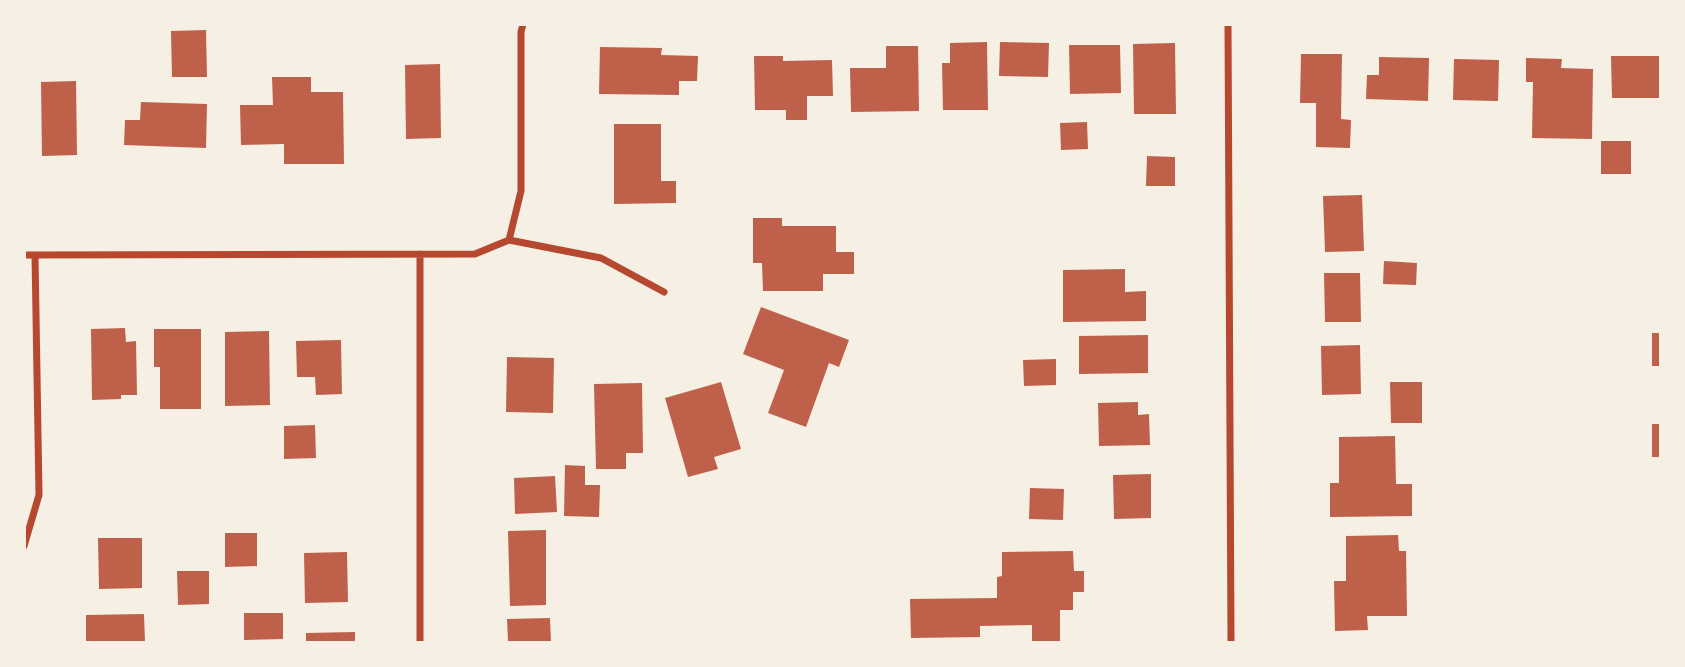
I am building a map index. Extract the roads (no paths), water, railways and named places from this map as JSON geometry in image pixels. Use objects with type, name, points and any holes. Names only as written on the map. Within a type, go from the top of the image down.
[{"type":"street","points":[[509,240],[521,191],[523,24]]},
{"type":"street","points":[[1228,24],[1231,642]]},
{"type":"street","points":[[24,255],[475,254],[509,240],[601,258],[664,292]]},
{"type":"street","points":[[420,254],[420,642]]},
{"type":"street","points":[[24,546],[39,495],[34,255]]}]
